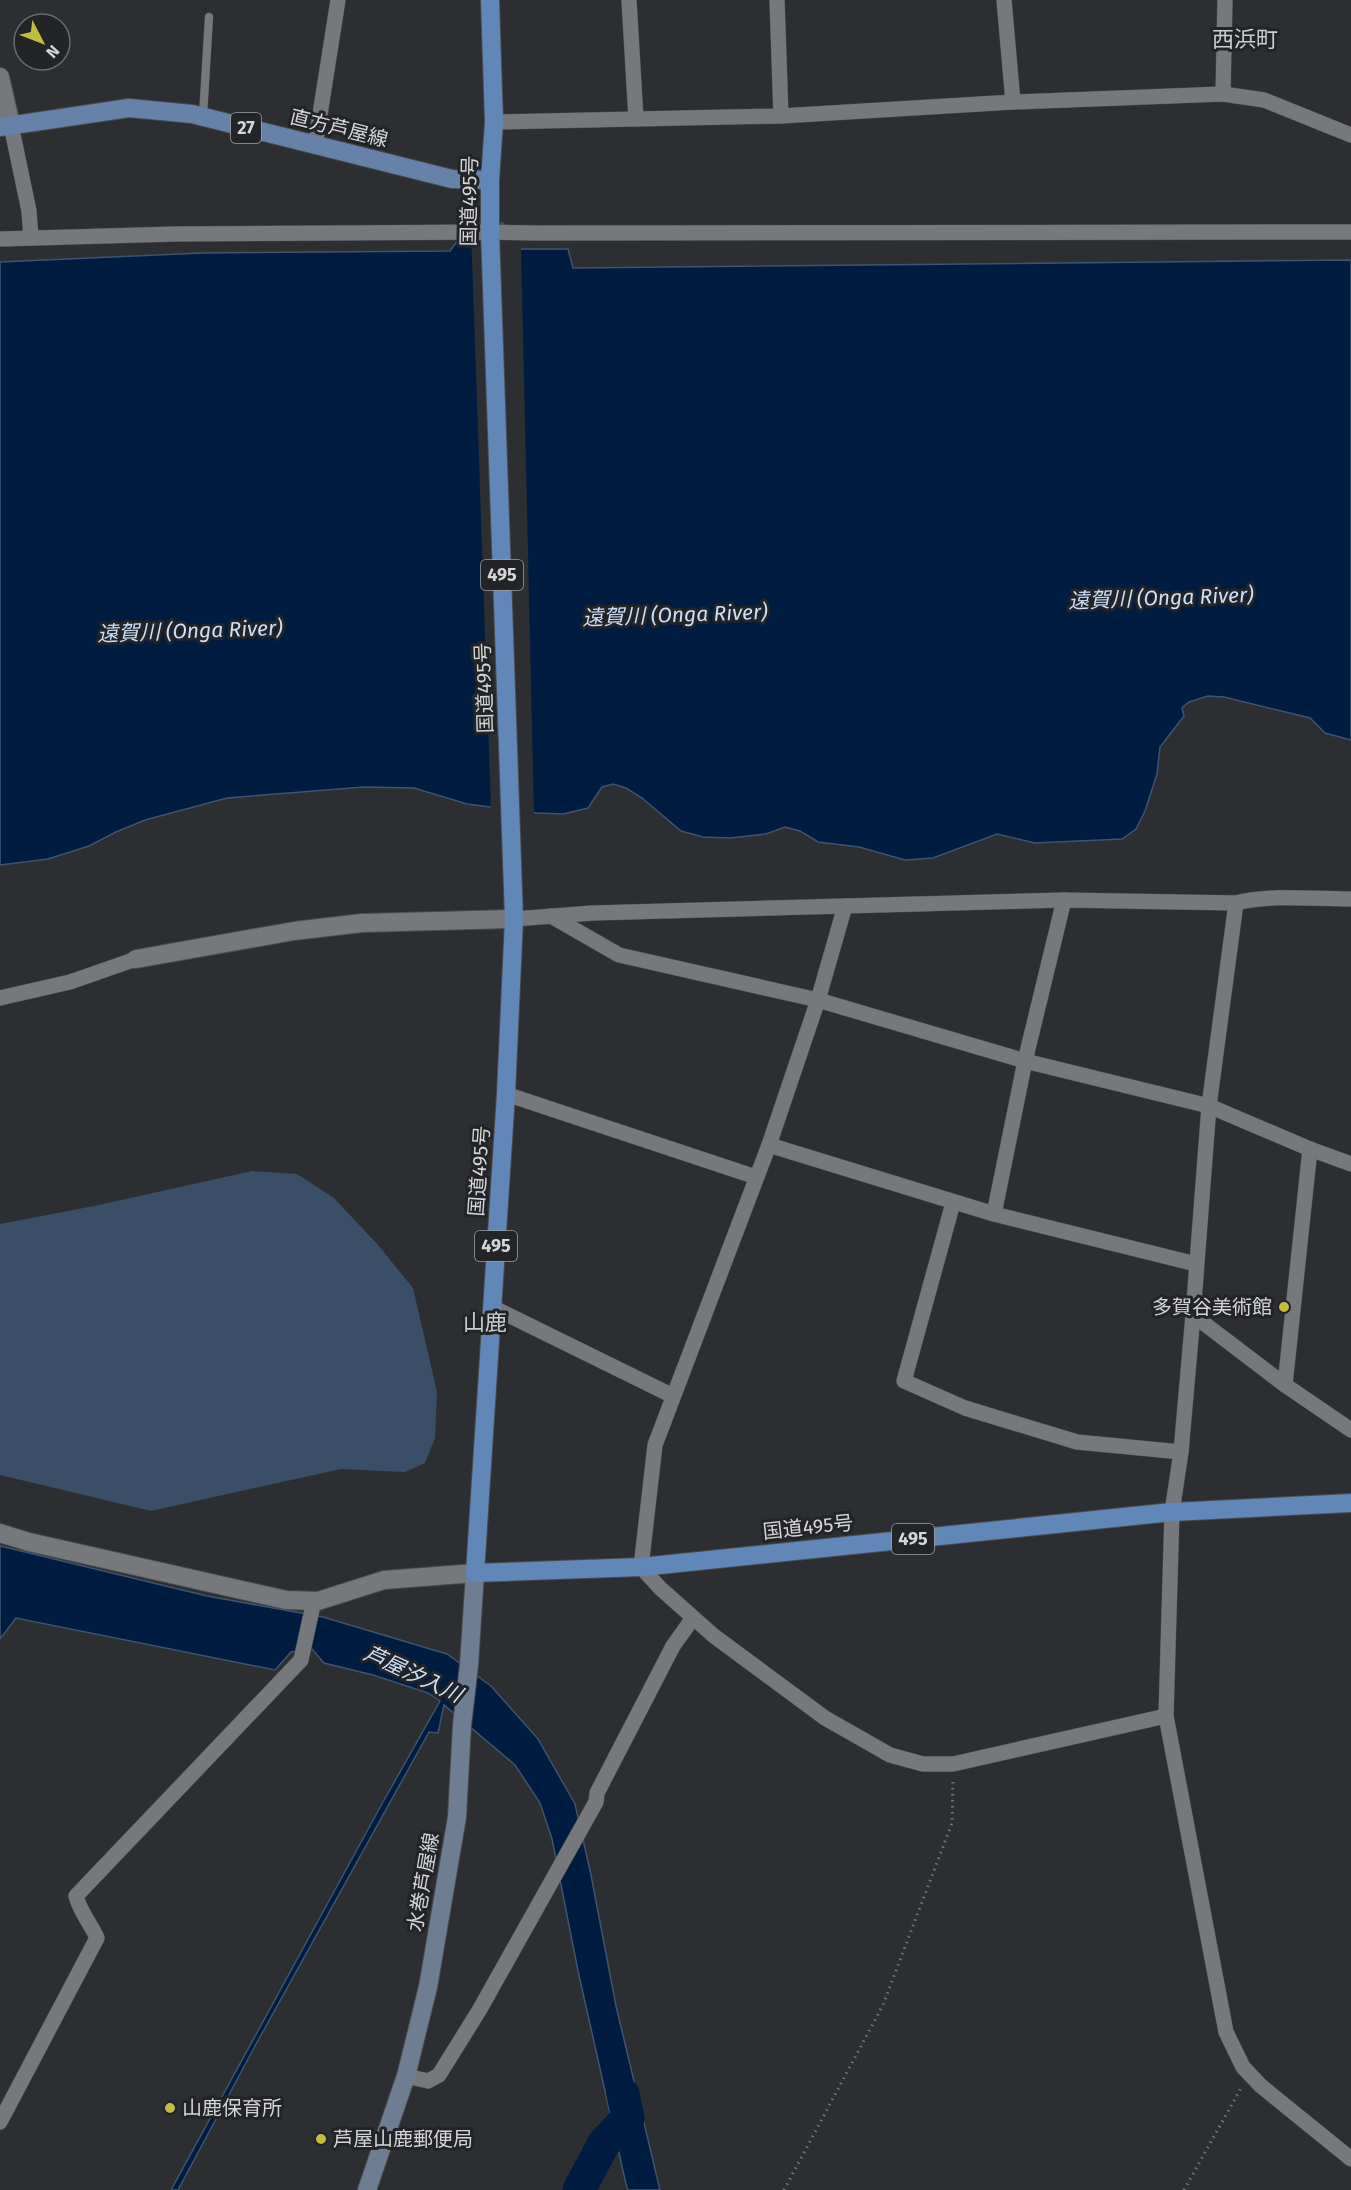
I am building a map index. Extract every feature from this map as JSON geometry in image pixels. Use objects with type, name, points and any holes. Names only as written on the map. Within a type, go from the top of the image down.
[{"type":"highway","name":"国道495号","points":[[490,0],[494,122],[490,180],[490,232],[514,919],[506,1094],[474,1573],[641,1567],[1172,1512],[1351,1503]]},
{"type":"main road","name":"直方芦屋線","points":[[5,126],[129,108],[203,117],[452,179],[490,180]]},
{"type":"main road","name":"水巻芦屋線","points":[[367,2190],[406,2076],[428,1987],[457,1817],[474,1573]]},
{"type":"street","points":[[315,146],[338,0]]},
{"type":"street","points":[[629,0],[636,119]]},
{"type":"street","points":[[777,0],[781,116]]},
{"type":"street","points":[[1004,0],[1013,102]]},
{"type":"street","points":[[1223,94],[1225,0]]},
{"type":"street","points":[[0,77],[5,126],[29,211],[32,238]]},
{"type":"street","points":[[494,122],[781,116],[1013,102],[1223,94],[1264,99],[1351,135]]},
{"type":"street","points":[[0,239],[175,234],[490,232],[1351,232]]},
{"type":"street","points":[[0,998],[70,982],[136,959],[294,931],[362,923],[514,919],[593,913],[1064,900],[1236,903],[1283,898],[1351,899]]},
{"type":"street","points":[[994,1214],[1025,1061],[1064,900]]},
{"type":"street","points":[[1236,903],[1209,1106],[1181,1452],[1172,1512],[1166,1716],[1226,2032],[1243,2067],[1261,2086],[1351,2158]]},
{"type":"street","points":[[845,906],[818,1000],[769,1145],[655,1445],[641,1567],[660,1588],[714,1636],[825,1718],[890,1755],[923,1764],[953,1764],[1166,1716]]},
{"type":"street","points":[[551,916],[619,955],[818,1000],[1025,1061],[1209,1106],[1351,1164]]},
{"type":"street","points":[[506,1094],[756,1177]]},
{"type":"street","points":[[769,1145],[953,1203],[1197,1264]]},
{"type":"street","points":[[1285,1385],[1310,1149]]},
{"type":"street","points":[[953,1203],[904,1381],[965,1408],[1077,1442],[1181,1452]]},
{"type":"street","points":[[492,1307],[673,1396]]},
{"type":"street","points":[[1193,1315],[1285,1385],[1351,1430]]},
{"type":"street","points":[[0,1533],[29,1542],[286,1600],[315,1603],[384,1580],[474,1573]]},
{"type":"street","points":[[0,2122],[98,1938],[90,1922],[79,1909],[76,1896],[301,1660],[315,1603]]},
{"type":"street","points":[[406,2076],[428,2080],[439,2075],[480,2009],[596,1802],[597,1793],[673,1646],[693,1618]]},
{"type":"lane","points":[[203,117],[209,16]]},
{"type":"path","points":[[784,2190],[883,2005],[952,1822],[953,1764]]},
{"type":"path","points":[[1184,2190],[1250,2073]]},
{"type":"shaded area","points":[[252,1171],[297,1174],[334,1198],[378,1245],[413,1288],[437,1392],[435,1438],[425,1463],[405,1472],[341,1469],[151,1511],[0,1475],[0,1224]]},
{"type":"water","name":"遠賀川 (Onga River)","points":[[482,223],[503,223],[504,249],[568,249],[573,268],[1351,260],[1351,740],[1325,733],[1310,718],[1224,697],[1208,696],[1189,702],[1182,708],[1184,716],[1160,747],[1157,774],[1145,811],[1136,829],[1122,839],[1035,843],[997,834],[933,858],[905,860],[859,847],[818,842],[800,831],[785,827],[766,834],[730,838],[703,837],[681,831],[642,798],[626,788],[613,784],[602,787],[588,808],[563,814],[467,804],[414,788],[364,787],[227,798],[145,820],[89,846],[48,859],[0,865],[0,262],[202,253],[450,251],[468,227]]},
{"type":"water","points":[[0,1546],[207,1596],[323,1617],[447,1654],[491,1686],[538,1739],[575,1804],[616,2006],[660,2190],[628,2190],[626,2184],[578,1971],[552,1839],[540,1803],[515,1765],[444,1705],[438,1733],[429,1732],[178,2190],[171,2190],[440,1701],[428,1693],[373,1675],[324,1663],[312,1649],[291,1652],[275,1670],[16,1618],[0,1639]]},
{"type":"pier","points":[[506,227],[507,246],[521,246],[534,815],[491,810],[471,229]]},
{"type":"waterway","name":"芦屋汐入川","points":[[579,2190],[604,2143],[628,2118],[623,2094]]},
{"type":"place","name":"多賀谷美術館","points":[[1284,1307]]},
{"type":"place","name":"山鹿保育所","points":[[170,2108]]},
{"type":"place","name":"芦屋山鹿郵便局","points":[[321,2139]]},
{"type":"district","name":"西浜町","points":[[1245,39]]},
{"type":"district","name":"山鹿","points":[[485,1322]]}]
